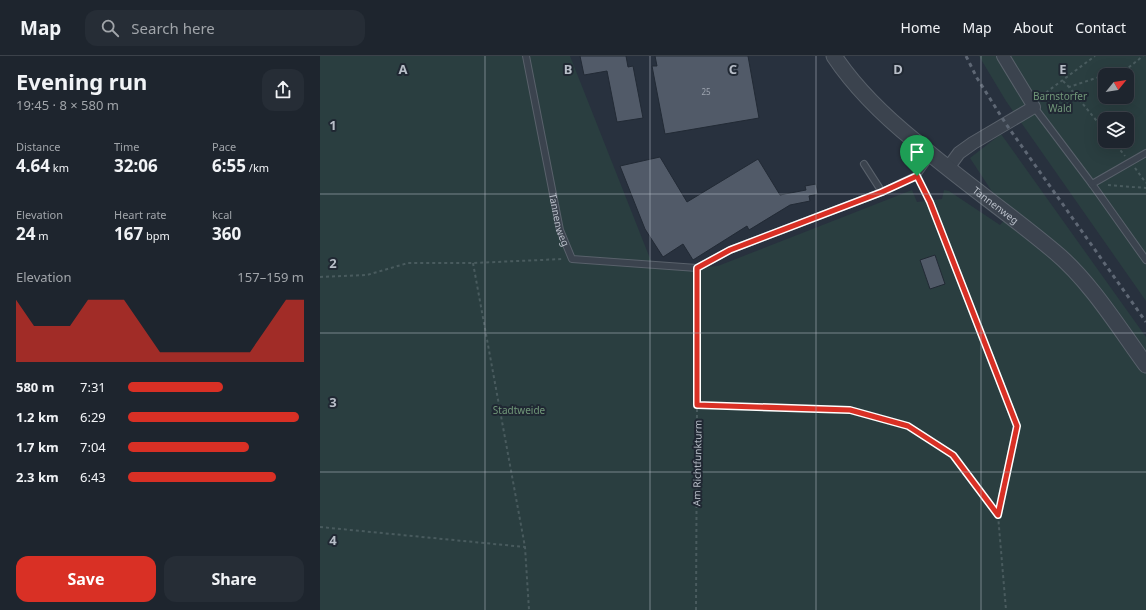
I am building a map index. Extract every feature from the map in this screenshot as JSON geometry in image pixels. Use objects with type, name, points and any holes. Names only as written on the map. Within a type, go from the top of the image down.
[{"type":"street","name":"Tannenweg","points":[[834,56],[857,88],[879,111],[931,155],[1056,252],[1087,285],[1146,365]]},
{"type":"street","points":[[948,168],[959,153],[973,143],[1034,107],[1003,56]]},
{"type":"lane","name":"Tannenweg","points":[[526,56],[560,230],[572,259],[697,268]]},
{"type":"lane","points":[[1034,107],[1092,184],[1146,260]]},
{"type":"lane","points":[[1092,184],[1146,153]]},
{"type":"lane","points":[[697,268],[730,250],[882,192],[917,176],[931,155]]},
{"type":"lane","points":[[864,164],[882,192]]},
{"type":"path","points":[[1034,107],[1048,91],[1094,56]]},
{"type":"path","points":[[1128,68],[1143,56]]},
{"type":"path","points":[[1069,87],[1098,77]]},
{"type":"path","points":[[1063,81],[1098,122]]},
{"type":"path","points":[[917,176],[930,202],[1017,426],[998,515],[1006,610]]},
{"type":"path","points":[[1092,184],[1146,188]]},
{"type":"path","points":[[320,277],[367,275],[408,263],[473,263],[572,259]]},
{"type":"path","points":[[473,263],[525,547],[530,610]]},
{"type":"path","name":"Am Richtfunkturm","points":[[696,610],[697,268]]},
{"type":"path","points":[[697,405],[850,410],[908,426],[953,455],[998,515]]},
{"type":"path","points":[[320,527],[525,547]]},
{"type":"green space","name":"Stadtweide","points":[[320,56],[570,56],[651,261],[697,268],[718,266],[912,190],[917,202],[942,199],[944,190],[949,191],[1000,225],[1008,216],[970,158],[1001,134],[1146,337],[1146,610],[320,610]]},
{"type":"green space","name":"Barnstorfer Wald","points":[[979,56],[1146,56],[1146,301],[1006,101]]},
{"type":"building","points":[[580,56],[626,56],[628,67],[633,66],[643,118],[617,122],[607,71],[584,75]]},
{"type":"building","points":[[655,56],[748,56],[759,118],[665,134],[652,66],[657,66]]},
{"type":"building","points":[[660,157],[687,202],[758,159],[780,195],[806,190],[805,186],[816,184],[818,194],[809,196],[810,201],[790,205],[749,230],[747,226],[693,260],[683,244],[663,257],[645,229],[620,166]]},
{"type":"building","points":[[935,255],[945,284],[930,289],[920,260]]},
{"type":"railway","points":[[966,56],[977,78],[1006,124],[1146,322]]},
{"type":"route","points":[[917,176],[930,202],[1017,426],[998,515],[953,455],[908,426],[850,410],[697,405],[697,268],[730,250],[882,192],[917,176]]}]
